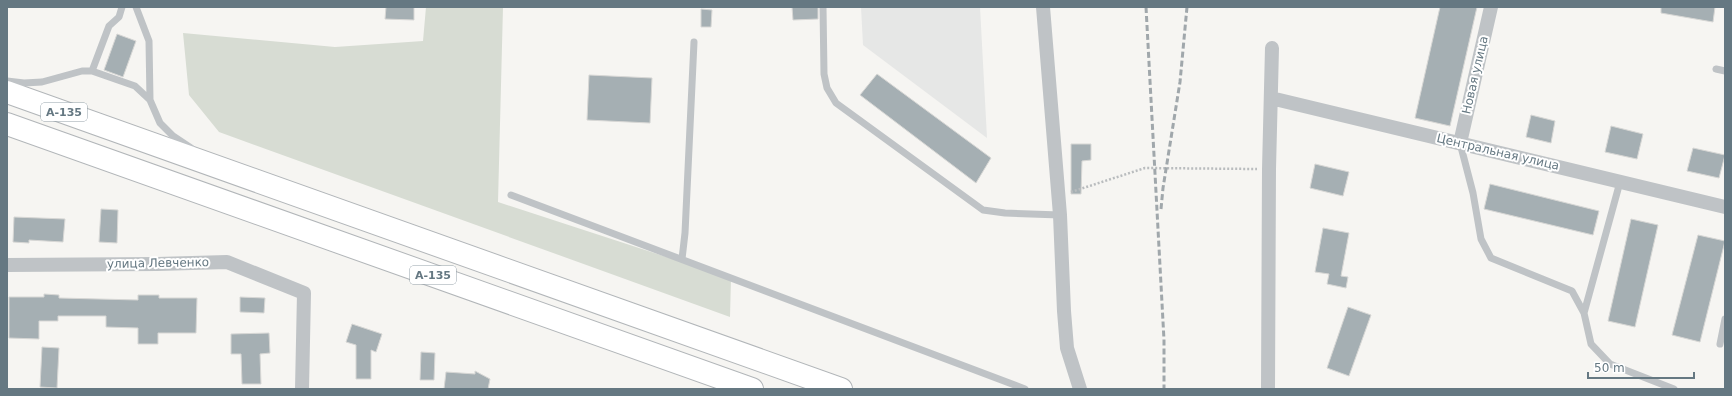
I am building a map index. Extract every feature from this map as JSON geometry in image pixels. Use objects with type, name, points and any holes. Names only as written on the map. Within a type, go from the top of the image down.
[{"type":"highway","name":"А-135","points":[[7,92],[256,176],[841,389]]},
{"type":"highway","name":"А-135","points":[[7,124],[752,389]]},
{"type":"street","points":[[1043,7],[1060,215],[1067,348],[1080,389]]},
{"type":"street","name":"Новая улица","points":[[1460,143],[1491,7]]},
{"type":"street","points":[[1268,389],[1269,169],[1272,48]]},
{"type":"street","name":"Центральная улица","points":[[1271,98],[1725,207]]},
{"type":"street","name":"улица Левченко","points":[[7,265],[227,262],[304,292],[302,389]]},
{"type":"lane","points":[[92,71],[109,26],[119,17],[122,7]]},
{"type":"lane","points":[[136,7],[149,41],[150,100],[160,123],[173,136],[191,148],[199,151]]},
{"type":"lane","points":[[823,7],[824,74],[827,88],[836,102],[983,210],[1005,213],[1060,215]]},
{"type":"lane","points":[[682,259],[685,233],[694,42]]},
{"type":"lane","points":[[1716,70],[1725,71]]},
{"type":"lane","points":[[7,81],[24,83],[42,82],[82,71],[92,71],[135,86],[150,100]]},
{"type":"lane","points":[[1460,143],[1473,193],[1481,239],[1491,258],[1572,292],[1584,313],[1591,344],[1610,364],[1674,389]]},
{"type":"lane","points":[[1584,313],[1620,182]]},
{"type":"lane","points":[[511,195],[1025,389]]},
{"type":"lane","points":[[1720,344],[1725,319]]},
{"type":"path","points":[[1058,196],[1145,168],[1269,169]]},
{"type":"shaded area","points":[[426,7],[503,7],[498,202],[731,278],[730,317],[219,132],[189,95],[183,33],[335,47],[423,41]]},
{"type":"shaded area","points":[[861,7],[980,7],[987,138],[863,45]]},
{"type":"building","points":[[386,7],[414,7],[414,20],[385,19]]},
{"type":"building","points":[[792,7],[818,7],[818,19],[793,20]]},
{"type":"building","points":[[1440,7],[1477,7],[1450,126],[1415,118]]},
{"type":"building","points":[[1661,7],[1715,7],[1713,22],[1661,13]]},
{"type":"building","points":[[701,9],[712,10],[711,27],[701,27]]},
{"type":"building","points":[[117,34],[136,41],[123,77],[104,70]]},
{"type":"building","points":[[877,74],[991,158],[976,183],[860,95]]},
{"type":"building","points":[[589,75],[652,78],[650,123],[587,120]]},
{"type":"building","points":[[1531,115],[1555,121],[1551,143],[1526,137]]},
{"type":"building","points":[[1611,126],[1643,134],[1637,159],[1605,152]]},
{"type":"building","points":[[1071,144],[1091,144],[1091,160],[1082,161],[1081,194],[1071,194]]},
{"type":"building","points":[[1693,148],[1725,155],[1719,178],[1687,171]]},
{"type":"building","points":[[1315,164],[1349,172],[1343,196],[1310,188]]},
{"type":"building","points":[[1490,184],[1599,211],[1593,235],[1484,209]]},
{"type":"building","points":[[101,209],[118,210],[117,243],[99,242]]},
{"type":"building","points":[[14,217],[65,219],[63,242],[29,240],[29,243],[13,242]]},
{"type":"building","points":[[1631,219],[1658,225],[1635,327],[1608,321]]},
{"type":"building","points":[[1323,228],[1349,233],[1341,276],[1348,277],[1346,288],[1327,284],[1329,274],[1315,272]]},
{"type":"building","points":[[1698,235],[1725,241],[1700,342],[1672,335]]},
{"type":"building","points":[[44,294],[59,295],[59,298],[138,300],[138,295],[159,295],[159,298],[197,298],[196,333],[158,333],[158,344],[138,344],[138,328],[106,327],[106,316],[58,316],[58,321],[39,321],[39,339],[9,338],[9,297],[44,297]]},
{"type":"building","points":[[240,297],[265,298],[264,313],[240,312]]},
{"type":"building","points":[[1348,307],[1371,315],[1349,376],[1327,368]]},
{"type":"building","points":[[352,324],[382,334],[376,352],[371,350],[371,379],[356,379],[356,345],[346,342]]},
{"type":"building","points":[[269,333],[270,353],[260,354],[261,384],[242,384],[241,354],[231,354],[231,334]]},
{"type":"building","points":[[42,347],[59,348],[57,388],[40,387]]},
{"type":"building","points":[[421,352],[435,353],[434,380],[420,380]]},
{"type":"building","points":[[475,371],[490,379],[488,389],[444,389],[446,372],[475,374]]},
{"type":"railway","points":[[1146,7],[1164,340],[1164,389]]},
{"type":"railway","points":[[1161,209],[1180,82],[1187,7]]}]
